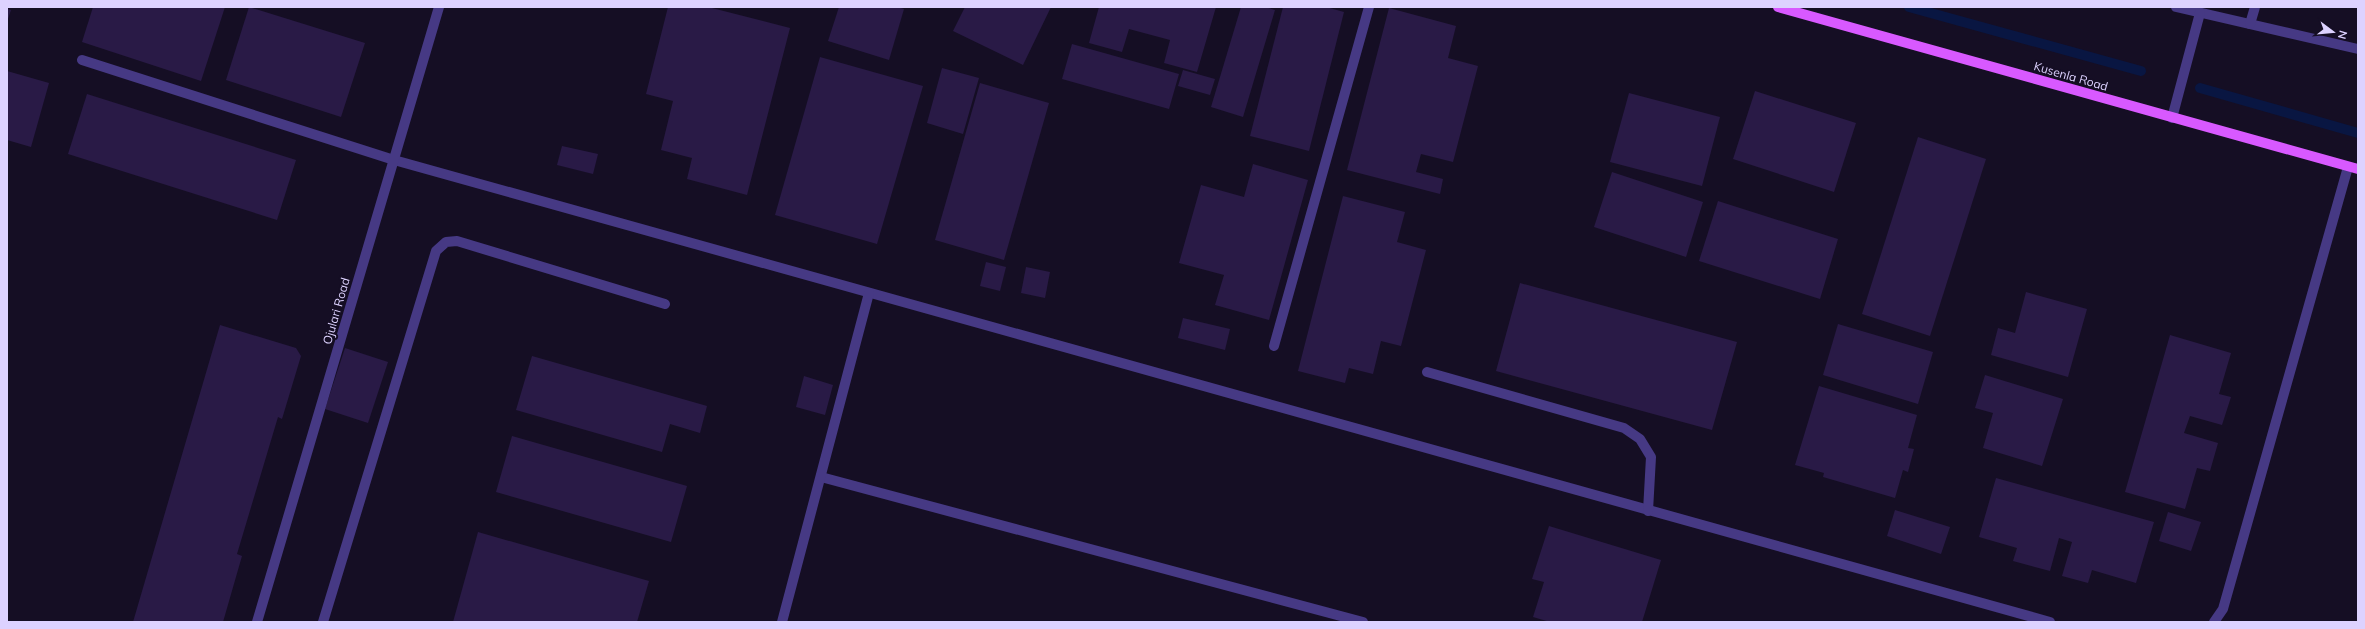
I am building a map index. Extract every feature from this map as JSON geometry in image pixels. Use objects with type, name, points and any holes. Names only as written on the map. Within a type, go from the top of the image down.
[{"type":"main road","name":"Kusenla Road","points":[[1778,7],[2358,169]]},
{"type":"street","points":[[1274,346],[1369,7]]},
{"type":"street","points":[[2176,7],[2358,49]]},
{"type":"street","points":[[2250,24],[2255,7]]},
{"type":"street","name":"Ojulari Road","points":[[257,622],[394,160],[436,8]]},
{"type":"street","points":[[2172,118],[2200,13]]},
{"type":"street","points":[[82,60],[394,160],[1648,511],[2022,619],[2050,622]]},
{"type":"street","points":[[2214,622],[2223,609],[2348,166]]},
{"type":"street","points":[[323,622],[436,251],[446,242],[457,241],[664,304]]},
{"type":"street","points":[[782,622],[869,293]]},
{"type":"street","points":[[1427,372],[1624,428],[1640,439],[1650,456],[1648,511]]},
{"type":"street","points":[[821,477],[1363,622]]},
{"type":"building","points":[[93,7],[225,7],[201,81],[82,42]]},
{"type":"building","points":[[249,7],[365,43],[341,117],[226,80]]},
{"type":"building","points":[[668,7],[708,7],[790,28],[747,195],[687,179],[692,158],[661,150],[673,101],[646,94]]},
{"type":"building","points":[[839,7],[897,7],[904,9],[889,60],[828,41]]},
{"type":"building","points":[[965,7],[1051,7],[1023,65],[953,31]]},
{"type":"building","points":[[1099,7],[1216,7],[1197,72],[1164,63],[1170,40],[1129,29],[1122,52],[1089,43]]},
{"type":"building","points":[[1241,7],[1265,7],[1275,10],[1243,117],[1211,107]]},
{"type":"building","points":[[1283,7],[1326,7],[1344,12],[1309,151],[1250,136]]},
{"type":"building","points":[[1389,8],[1456,26],[1448,58],[1478,66],[1453,162],[1421,154],[1416,172],[1443,179],[1440,194],[1347,170]]},
{"type":"building","points":[[7,9],[11,10],[7,22]]},
{"type":"building","points":[[1072,44],[1179,74],[1169,109],[1062,79]]},
{"type":"building","points":[[820,57],[923,86],[877,244],[775,215]]},
{"type":"building","points":[[942,68],[979,78],[963,134],[927,123]]},
{"type":"building","points":[[1183,70],[1215,79],[1210,95],[1178,86]]},
{"type":"building","points":[[7,71],[49,83],[31,147],[7,140]]},
{"type":"building","points":[[980,83],[1049,103],[1004,260],[935,240]]},
{"type":"building","points":[[1755,91],[1856,123],[1834,192],[1733,159]]},
{"type":"building","points":[[1629,93],[1720,117],[1702,186],[1610,162]]},
{"type":"building","points":[[87,94],[296,160],[277,220],[68,154]]},
{"type":"building","points":[[1918,137],[1986,159],[1930,336],[1862,314]]},
{"type":"building","points":[[562,146],[598,154],[593,174],[557,165]]},
{"type":"building","points":[[1253,164],[1308,180],[1269,320],[1215,305],[1224,275],[1179,263],[1201,185],[1244,197]]},
{"type":"building","points":[[1612,172],[1703,202],[1686,257],[1594,227]]},
{"type":"building","points":[[1343,196],[1405,212],[1397,242],[1426,250],[1401,346],[1381,341],[1373,374],[1349,368],[1345,383],[1298,371]]},
{"type":"building","points":[[1718,201],[1838,239],[1820,299],[1699,261]]},
{"type":"building","points":[[986,262],[1006,267],[1000,291],[980,286]]},
{"type":"building","points":[[1026,267],[1050,272],[1045,298],[1021,293]]},
{"type":"building","points":[[1520,283],[1737,342],[1712,430],[1496,371]]},
{"type":"building","points":[[2026,292],[2087,309],[2068,377],[1991,355],[1998,328],[2015,333]]},
{"type":"building","points":[[1183,318],[1230,329],[1225,350],[1178,338]]},
{"type":"building","points":[[1838,324],[1933,352],[1918,404],[1823,375]]},
{"type":"building","points":[[220,325],[296,348],[301,356],[282,419],[278,417],[237,554],[242,556],[223,622],[133,622]]},
{"type":"building","points":[[2170,335],[2231,353],[2219,394],[2231,397],[2222,425],[2190,416],[2184,433],[2218,443],[2210,471],[2197,468],[2185,509],[2125,492]]},
{"type":"building","points":[[345,348],[388,362],[368,423],[325,409]]},
{"type":"building","points":[[532,356],[707,406],[700,433],[670,424],[662,452],[516,410]]},
{"type":"building","points":[[1985,375],[2063,399],[2042,466],[1983,448],[1993,413],[1975,408]]},
{"type":"building","points":[[804,376],[833,385],[825,415],[796,407]]},
{"type":"building","points":[[1819,386],[1917,415],[1908,448],[1914,449],[1908,472],[1903,470],[1895,498],[1823,477],[1824,473],[1795,465]]},
{"type":"building","points":[[512,436],[687,486],[671,542],[496,492]]},
{"type":"building","points":[[1996,478],[2154,522],[2136,583],[2092,570],[2088,583],[2062,576],[2072,542],[2059,538],[2050,571],[2013,561],[2017,548],[1979,537]]},
{"type":"building","points":[[1895,510],[1950,527],[1941,554],[1887,536]]},
{"type":"building","points":[[2168,512],[2201,522],[2191,551],[2159,541]]},
{"type":"building","points":[[1549,526],[1661,560],[1642,622],[1550,622],[1533,617],[1544,582],[1532,579]]},
{"type":"building","points":[[478,532],[649,581],[637,622],[453,622]]},
{"type":"waterway","points":[[1909,7],[2141,71]]},
{"type":"waterway","points":[[2200,88],[2358,133]]}]
